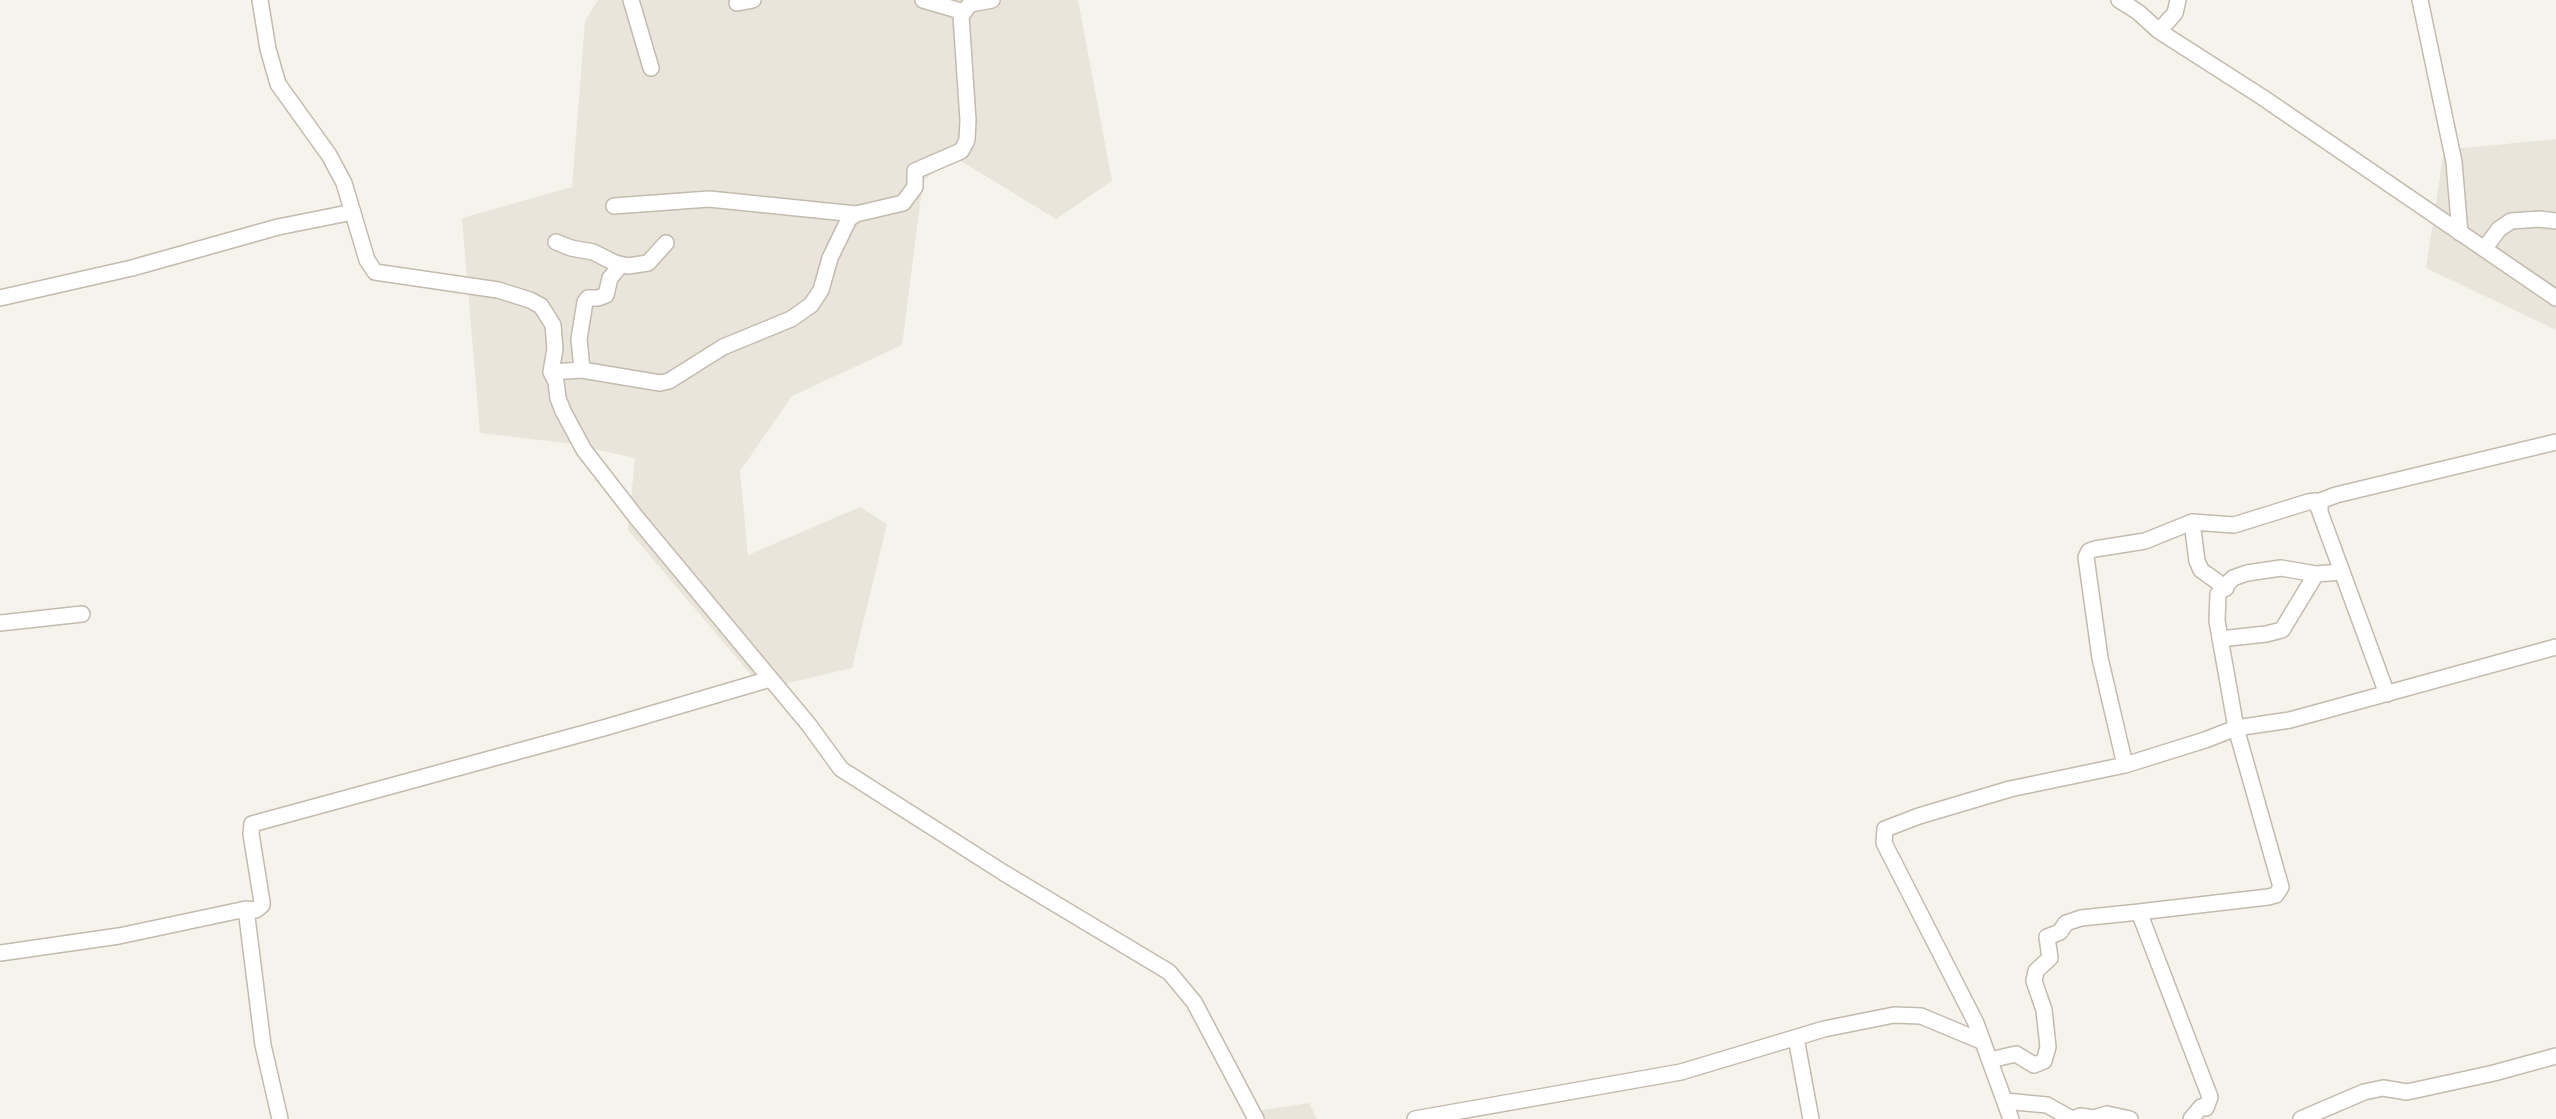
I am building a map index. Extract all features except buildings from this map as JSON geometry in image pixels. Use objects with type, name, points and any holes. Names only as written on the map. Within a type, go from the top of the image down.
[{"type":"street","points":[[260,0],[268,48],[278,84],[329,155],[344,183],[354,212],[366,260],[375,272],[498,290],[530,300],[541,306],[553,326],[555,349],[551,372],[556,382],[563,411],[584,450],[608,483],[809,725],[841,768],[1004,873],[1174,976],[1194,1002],[1256,1119]]},
{"type":"street","points":[[631,0],[651,68]]},
{"type":"street","points":[[737,3],[753,0]]},
{"type":"street","points":[[923,0],[964,12]]},
{"type":"street","points":[[614,206],[709,199],[856,214],[903,203],[915,187],[915,171],[961,151],[967,140],[968,120],[961,16],[970,4],[992,0]]},
{"type":"street","points":[[2119,0],[2140,6],[2159,31],[2262,97],[2556,298]]},
{"type":"street","points":[[2159,31],[2175,13],[2178,0]]},
{"type":"street","points":[[2420,0],[2454,162],[2460,233]]},
{"type":"street","points":[[0,298],[132,268],[278,227],[354,212]]},
{"type":"street","points":[[551,372],[582,370],[660,383],[669,380],[723,347],[790,319],[814,301],[821,290],[840,234],[846,222],[856,214]]},
{"type":"street","points":[[2484,248],[2499,229],[2511,222],[2540,218],[2556,221]]},
{"type":"street","points":[[556,242],[571,248],[593,252],[621,265],[648,263],[666,243]]},
{"type":"street","points":[[582,370],[578,339],[585,302],[588,298],[598,298],[606,295],[610,278],[621,265]]},
{"type":"street","points":[[2319,508],[2320,501],[2336,495],[2556,442]]},
{"type":"street","points":[[2125,765],[2100,658],[2086,557],[2089,551],[2145,541],[2192,522],[2234,525],[2315,501],[2387,694]]},
{"type":"street","points":[[2192,522],[2197,561],[2201,570],[2226,588]]},
{"type":"street","points":[[1990,1060],[2016,1054],[2034,1065],[2044,1061],[2048,1047],[2044,1010],[2034,981],[2036,972],[2050,958],[2047,937],[2060,932],[2066,924],[2080,918],[2268,897],[2280,892],[2279,880],[2236,728],[2220,639],[2217,601],[2220,590],[2226,588],[2233,578],[2247,573],[2286,568],[2316,574],[2342,572]]},
{"type":"street","points":[[2220,639],[2266,634],[2282,630],[2316,574]]},
{"type":"street","points":[[0,624],[82,614]]},
{"type":"street","points":[[2011,1119],[1979,1032],[1930,928],[1888,853],[1884,843],[1884,832],[1890,826],[2002,792],[2064,776],[2125,765],[2205,740],[2236,728],[2290,720],[2556,647]]},
{"type":"street","points":[[0,953],[119,936],[246,910],[256,910],[262,905],[252,824],[711,697],[770,678]]},
{"type":"street","points":[[246,910],[264,1045],[280,1119]]},
{"type":"street","points":[[2139,912],[2210,1097],[2200,1111]]},
{"type":"street","points":[[1415,1119],[1681,1072],[1844,1024],[1904,1014],[1921,1016],[1979,1032]]},
{"type":"street","points":[[1796,1038],[1811,1119]]},
{"type":"street","points":[[2301,1119],[2364,1092],[2384,1088],[2407,1092],[2494,1073],[2556,1056]]},
{"type":"street","points":[[2005,1101],[2047,1105],[2073,1119],[2080,1116],[2094,1118],[2107,1114],[2130,1119]]},
{"type":"shaded area","points":[[598,0],[1078,0],[1112,181],[1056,219],[961,161],[940,167],[923,181],[902,345],[792,396],[740,471],[748,555],[860,507],[887,524],[852,668],[763,689],[628,530],[635,458],[566,443],[480,433],[462,218],[572,187],[585,21]]},
{"type":"shaded area","points":[[2556,139],[2556,330],[2426,268],[2444,150]]},
{"type":"shaded area","points":[[1309,1103],[1317,1119],[1247,1119],[1244,1113]]}]
